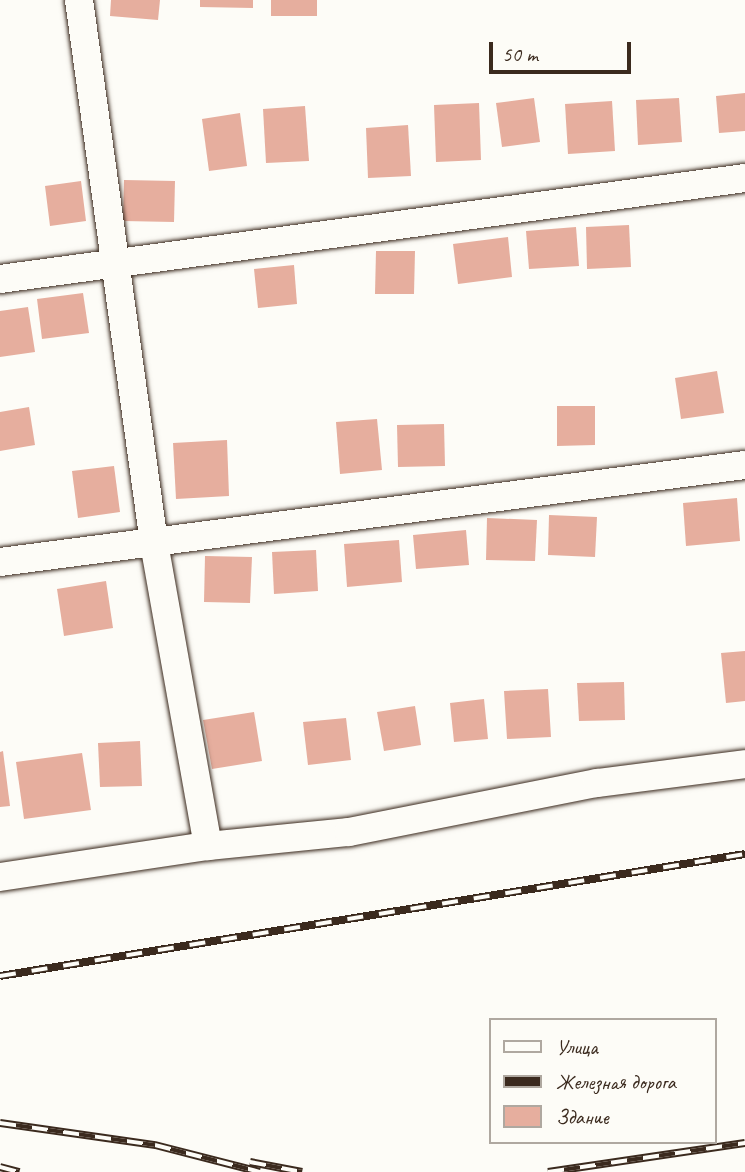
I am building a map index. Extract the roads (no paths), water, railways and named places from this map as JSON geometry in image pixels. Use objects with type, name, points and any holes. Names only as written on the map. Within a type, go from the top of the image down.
[{"type":"street","points":[[79,0],[117,262],[153,543],[208,846]]},
{"type":"street","points":[[0,279],[745,178]]},
{"type":"street","points":[[0,562],[745,465]]},
{"type":"street","points":[[0,877],[208,846],[349,832],[597,783],[745,764]]},
{"type":"railway","points":[[0,976],[745,854]]},
{"type":"railway","points":[[0,1123],[155,1145],[260,1172]]},
{"type":"railway","points":[[548,1172],[745,1143]]},
{"type":"railway","points":[[250,1162],[302,1172]]},
{"type":"railway","points":[[0,1167],[19,1172]]}]
